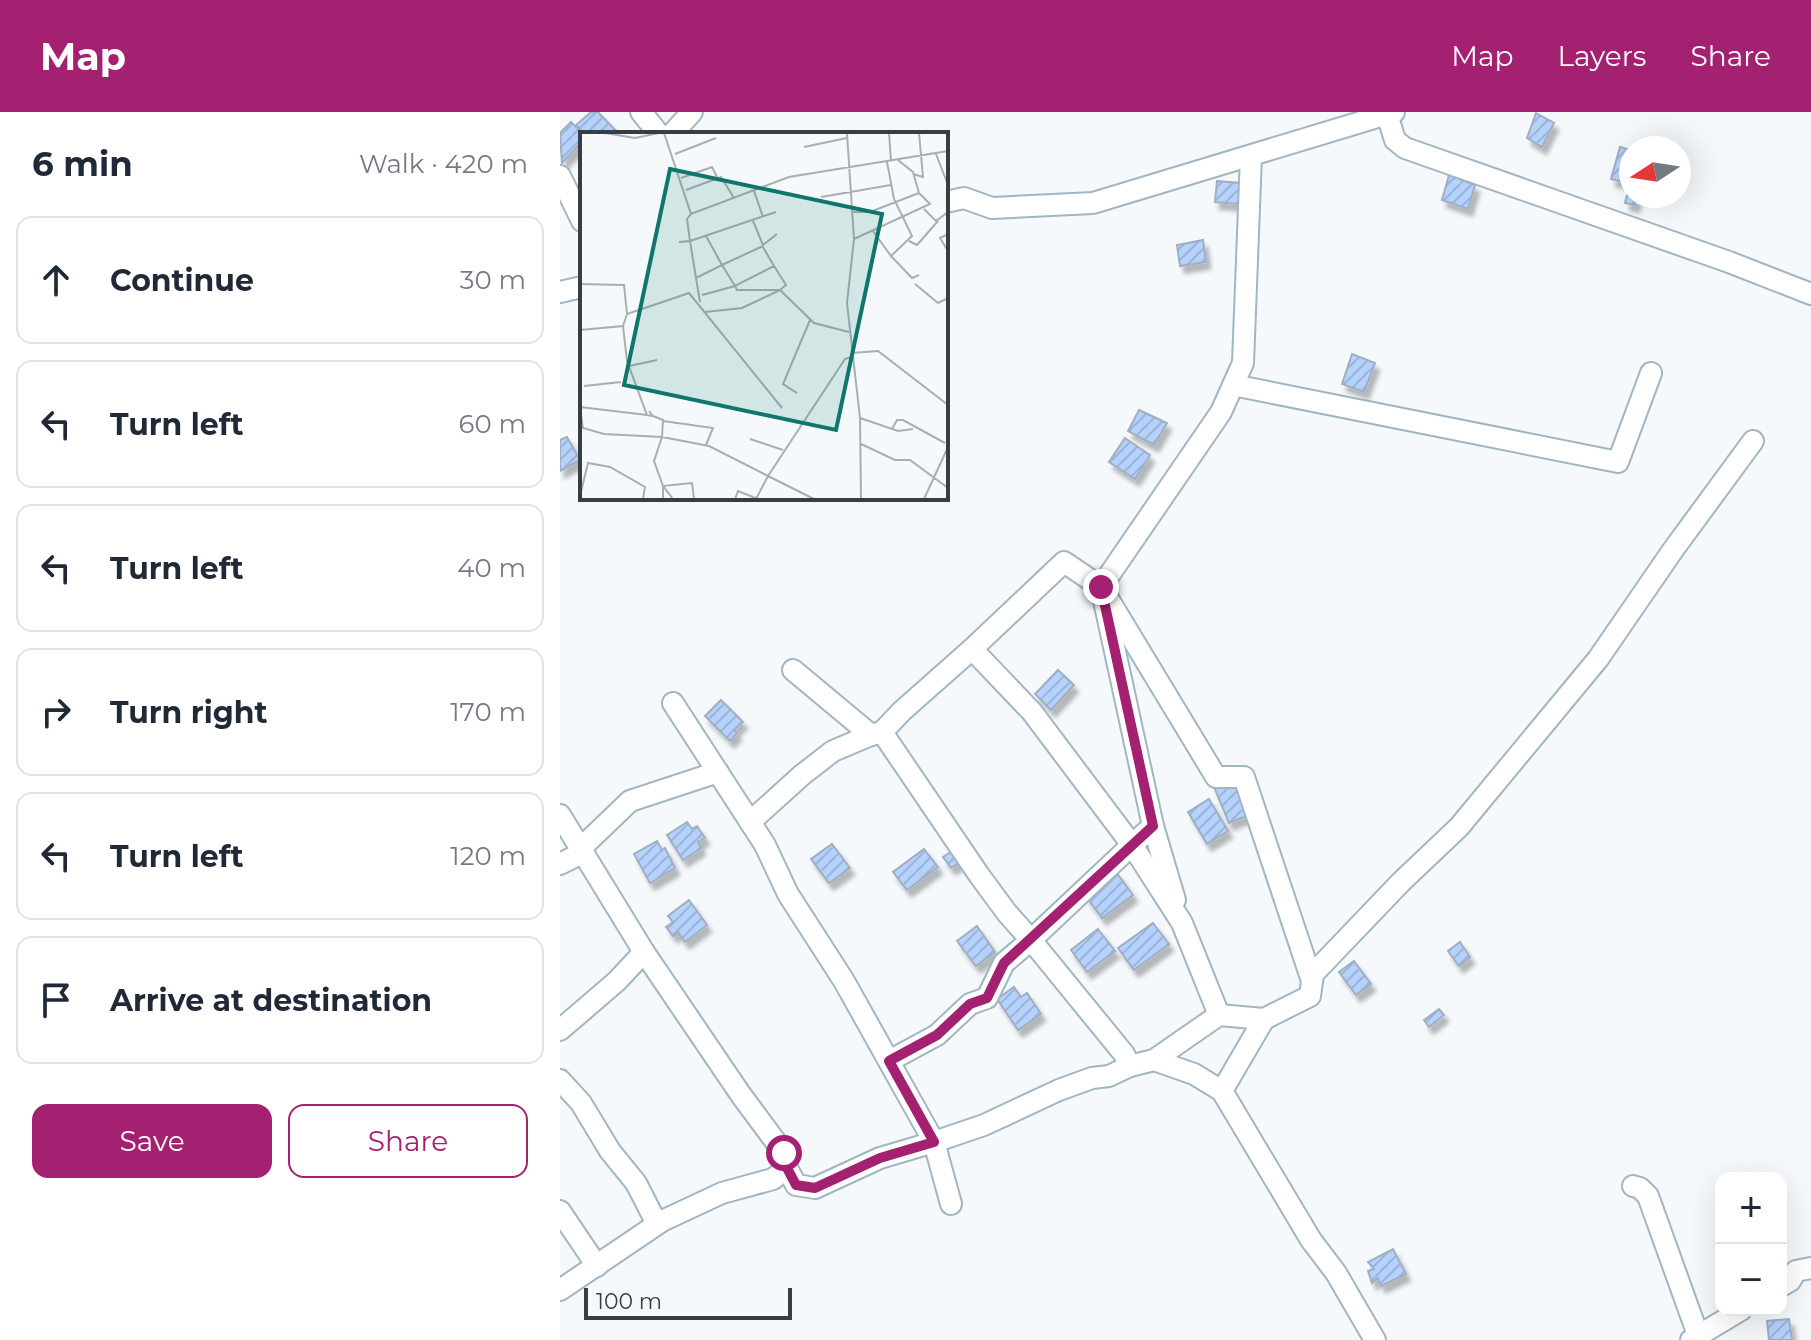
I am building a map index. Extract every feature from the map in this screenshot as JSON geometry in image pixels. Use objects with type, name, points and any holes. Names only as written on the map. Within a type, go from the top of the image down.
[{"type":"street","points":[[641,112],[657,132]]},
{"type":"street","points":[[674,132],[692,112]]},
{"type":"street","points":[[948,202],[964,198],[992,208],[1093,203],[1251,156],[1362,117],[1390,113],[1395,140],[1405,148],[1811,294]]},
{"type":"street","points":[[1219,1015],[1182,923],[1153,826],[1101,587],[1221,412],[1243,363],[1251,156]]},
{"type":"street","points":[[560,176],[580,217]]},
{"type":"street","points":[[560,292],[580,287]]},
{"type":"street","points":[[1233,385],[1618,462],[1651,373]]},
{"type":"street","points":[[560,815],[644,952],[784,1153],[787,1168],[796,1185],[815,1188],[880,1158],[984,1125],[1059,1090],[1154,1060],[1219,1015],[1264,1019],[1310,996],[1313,974],[1459,827],[1598,659],[1753,441]]},
{"type":"street","points":[[750,822],[833,751],[876,734],[1064,562],[1101,587],[1216,777],[1244,777],[1312,981]]},
{"type":"street","points":[[972,649],[1032,712],[1132,845],[1182,923]]},
{"type":"street","points":[[793,670],[876,734],[1007,913],[1124,1054],[1130,1066]]},
{"type":"street","points":[[673,703],[765,845],[788,894],[844,981],[934,1142],[951,1204]]},
{"type":"street","points":[[560,864],[582,850],[630,801],[718,772]]},
{"type":"street","points":[[889,1061],[937,1035],[970,1004],[987,998],[1004,963],[1153,826]]},
{"type":"street","points":[[560,1030],[617,981],[644,952]]},
{"type":"street","points":[[1222,1091],[1264,1019]]},
{"type":"street","points":[[1154,1060],[1194,1074],[1222,1091],[1375,1340]]},
{"type":"street","points":[[560,1080],[581,1103],[610,1151],[636,1183],[657,1224]]},
{"type":"street","points":[[560,1290],[657,1224],[722,1193],[773,1179],[787,1168]]},
{"type":"street","points":[[1633,1186],[1648,1196],[1695,1337],[1731,1316]]},
{"type":"street","points":[[560,1211],[597,1266]]},
{"type":"street","points":[[1787,1283],[1796,1271],[1811,1268]]},
{"type":"building","points":[[591,112],[598,112],[617,132],[582,132],[576,125]]},
{"type":"building","points":[[1536,113],[1554,123],[1542,147],[1527,138]]},
{"type":"building","points":[[571,122],[581,132],[580,144],[562,163],[560,133]]},
{"type":"building","points":[[1619,151],[1619,181],[1611,179]]},
{"type":"building","points":[[1449,175],[1475,185],[1468,209],[1442,200]]},
{"type":"building","points":[[1217,181],[1240,183],[1238,204],[1215,202]]},
{"type":"building","points":[[1203,240],[1206,262],[1180,266],[1177,245]]},
{"type":"building","points":[[1352,354],[1375,363],[1364,392],[1342,384]]},
{"type":"building","points":[[1139,410],[1167,423],[1154,445],[1128,431]]},
{"type":"building","points":[[567,437],[580,460],[560,471],[560,440]]},
{"type":"building","points":[[1125,438],[1150,455],[1135,479],[1109,462]]},
{"type":"building","points":[[1058,670],[1074,685],[1051,710],[1035,694]]},
{"type":"building","points":[[721,700],[743,722],[734,730],[737,733],[730,741],[705,716]]},
{"type":"building","points":[[1234,778],[1249,815],[1229,823],[1214,787]]},
{"type":"building","points":[[1209,799],[1228,831],[1207,844],[1188,812]]},
{"type":"building","points":[[687,822],[692,829],[697,826],[705,838],[698,842],[701,848],[683,860],[667,835]]},
{"type":"building","points":[[657,841],[662,850],[665,848],[675,868],[650,883],[634,854]]},
{"type":"building","points":[[832,844],[850,868],[829,883],[811,859]]},
{"type":"building","points":[[924,849],[938,867],[907,890],[893,872]]},
{"type":"building","points":[[952,851],[960,862],[951,868],[943,857]]},
{"type":"building","points":[[1116,872],[1133,895],[1102,918],[1085,895]]},
{"type":"building","points":[[689,900],[707,925],[685,942],[678,932],[673,936],[666,927],[673,922],[668,916]]},
{"type":"building","points":[[1153,923],[1169,944],[1134,970],[1118,948]]},
{"type":"building","points":[[977,926],[995,952],[976,966],[957,941]]},
{"type":"building","points":[[1098,929],[1115,951],[1087,972],[1071,950]]},
{"type":"building","points":[[1460,942],[1470,957],[1459,966],[1448,951]]},
{"type":"building","points":[[1354,961],[1371,984],[1356,995],[1339,972]]},
{"type":"building","points":[[1014,987],[1021,997],[1027,993],[1041,1014],[1018,1030],[997,999]]},
{"type":"building","points":[[1439,1009],[1444,1015],[1429,1027],[1424,1020]]},
{"type":"building","points":[[1393,1249],[1406,1274],[1381,1286],[1378,1278],[1372,1283],[1368,1271],[1374,1269],[1368,1262]]},
{"type":"building","points":[[1789,1319],[1792,1340],[1769,1340],[1767,1321]]},
{"type":"route","points":[[784,1153],[787,1168],[796,1185],[815,1188],[880,1158],[934,1142],[889,1061],[937,1035],[970,1004],[987,998],[1004,963],[1153,826],[1101,587]]}]
